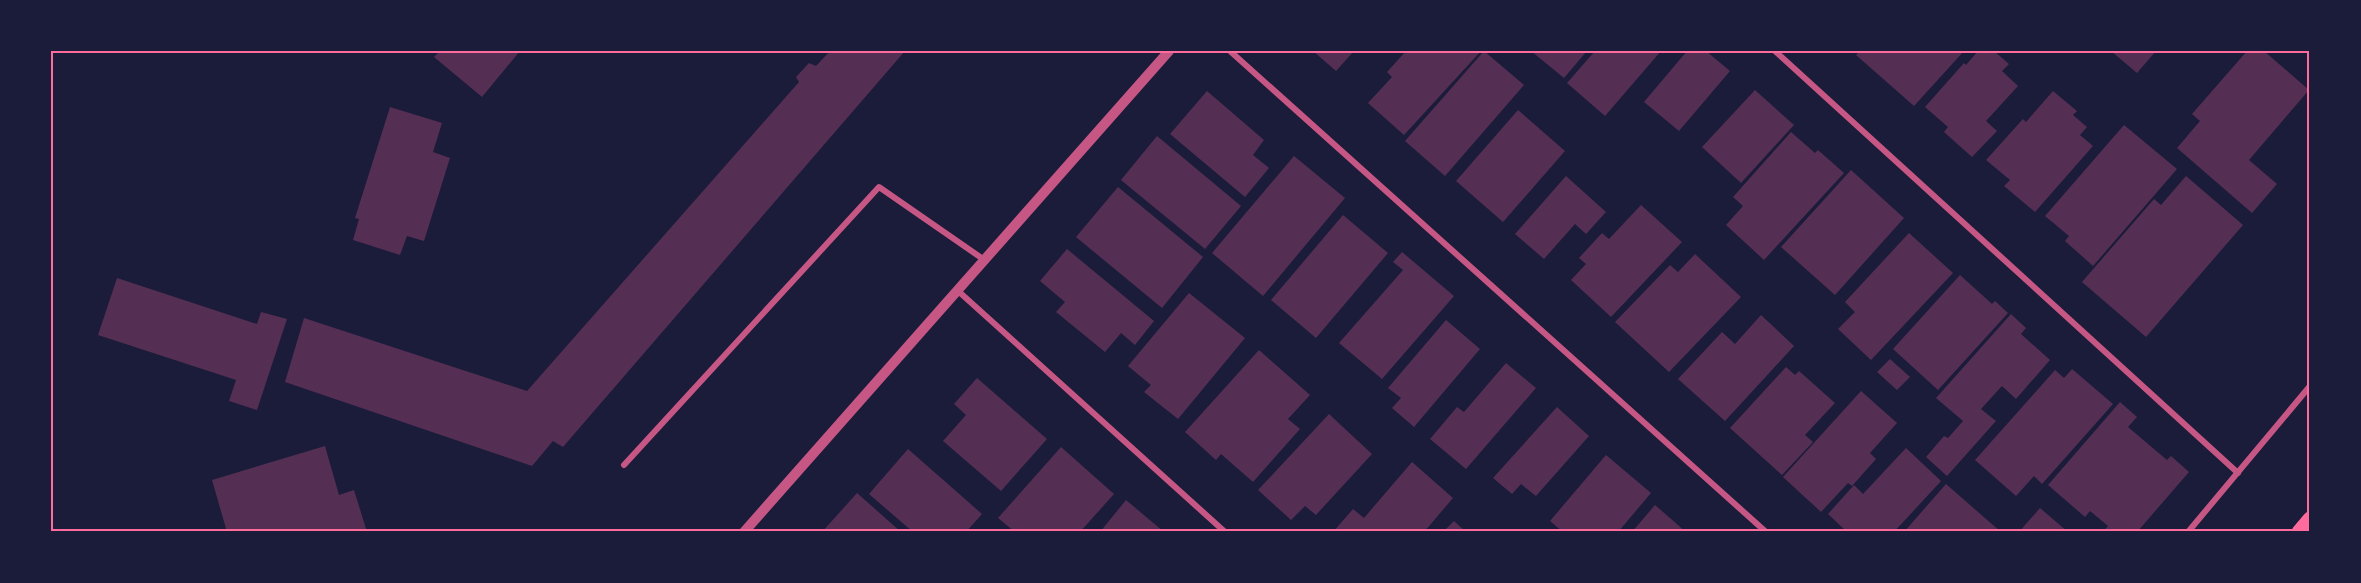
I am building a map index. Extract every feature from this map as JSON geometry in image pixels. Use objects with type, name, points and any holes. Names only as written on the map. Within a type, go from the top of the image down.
[{"type":"main road","points":[[2299,532],[2310,519]]},
{"type":"street","points":[[744,532],[956,289],[1169,51]]},
{"type":"street","points":[[1230,51],[1766,532]]},
{"type":"street","points":[[1775,51],[2238,473]]},
{"type":"street","points":[[624,465],[879,187],[983,259]]},
{"type":"street","points":[[956,289],[1225,532]]},
{"type":"street","points":[[2188,532],[2310,386]]},
{"type":"building","points":[[440,51],[520,51],[482,97],[434,57]]},
{"type":"building","points":[[830,51],[905,51],[563,447],[553,441],[532,466],[285,382],[304,318],[527,391],[799,82],[796,77],[809,63],[816,66]]},
{"type":"building","points":[[1313,51],[1354,51],[1336,71]]},
{"type":"building","points":[[1406,51],[1481,51],[1404,135],[1368,103],[1392,77],[1387,72]]},
{"type":"building","points":[[1484,51],[1524,85],[1445,176],[1405,141]]},
{"type":"building","points":[[1531,51],[1587,51],[1564,78]]},
{"type":"building","points":[[1595,51],[1661,51],[1605,116],[1567,83]]},
{"type":"building","points":[[1687,51],[1706,51],[1730,71],[1679,131],[1644,102]]},
{"type":"building","points":[[1860,51],[1964,51],[1914,106],[1856,55]]},
{"type":"building","points":[[1978,51],[1994,51],[2009,64],[2002,71],[2018,86],[1986,121],[1997,131],[1972,157],[1944,132],[1948,127],[1925,107],[1964,63],[1966,65]]},
{"type":"building","points":[[2111,51],[2156,51],[2137,73]]},
{"type":"building","points":[[2247,51],[2264,51],[2309,90],[2249,160],[2277,184],[2252,213],[2177,148],[2200,121],[2192,114]]},
{"type":"building","points":[[1755,90],[1794,125],[1741,183],[1702,147]]},
{"type":"building","points":[[1207,91],[1264,140],[1253,155],[1269,168],[1245,197],[1170,134]]},
{"type":"building","points":[[2053,91],[2077,111],[2073,115],[2087,127],[2080,135],[2093,146],[2035,212],[2004,186],[2010,180],[1986,160],[2023,119],[2026,122]]},
{"type":"building","points":[[390,107],[442,123],[433,152],[450,158],[424,241],[407,236],[400,255],[353,240],[359,219],[355,218]]},
{"type":"building","points":[[1518,110],[1565,151],[1503,222],[1456,181]]},
{"type":"building","points":[[2124,125],[2177,169],[2093,266],[2065,241],[2069,236],[2045,216]]},
{"type":"building","points":[[1791,132],[1815,153],[1818,150],[1844,173],[1764,260],[1726,225],[1743,206],[1733,197]]},
{"type":"building","points":[[1157,136],[1241,206],[1205,249],[1121,180]]},
{"type":"building","points":[[1294,156],[1345,198],[1263,296],[1212,253]]},
{"type":"building","points":[[1851,170],[1904,218],[1835,295],[1781,247]]},
{"type":"building","points":[[1566,176],[1606,212],[1586,234],[1575,224],[1544,259],[1515,234]]},
{"type":"building","points":[[2186,176],[2243,225],[2146,337],[2082,282],[2154,199],[2161,205]]},
{"type":"building","points":[[1118,187],[1203,257],[1162,308],[1076,237]]},
{"type":"building","points":[[1641,205],[1682,242],[1611,317],[1571,280],[1586,264],[1579,258],[1602,233],[1609,239]]},
{"type":"building","points":[[1343,215],[1388,253],[1316,338],[1271,300]]},
{"type":"building","points":[[1909,233],[1953,273],[1871,360],[1838,329],[1855,312],[1845,302]]},
{"type":"building","points":[[1067,249],[1154,321],[1135,345],[1121,333],[1105,352],[1056,312],[1065,302],[1040,281]]},
{"type":"building","points":[[1402,252],[1454,296],[1382,379],[1339,343],[1403,270],[1393,262]]},
{"type":"building","points":[[1695,254],[1741,297],[1669,372],[1615,322],[1670,265],[1678,272]]},
{"type":"building","points":[[1960,275],[1992,304],[1995,301],[2008,313],[1938,390],[1893,349]]},
{"type":"building","points":[[117,278],[257,324],[261,312],[287,319],[257,410],[229,401],[236,380],[98,335]]},
{"type":"building","points":[[1189,293],[1245,338],[1178,419],[1144,392],[1151,385],[1128,366]]},
{"type":"building","points":[[2011,314],[2026,328],[2021,334],[2050,360],[2016,399],[2002,386],[1981,409],[1996,421],[1947,476],[1926,457],[1944,436],[1948,438],[1963,421],[1936,398]]},
{"type":"building","points":[[1761,315],[1794,346],[1725,421],[1678,379],[1722,332],[1735,344]]},
{"type":"building","points":[[1446,320],[1480,349],[1414,427],[1392,408],[1401,398],[1388,388]]},
{"type":"building","points":[[1259,350],[1310,395],[1288,419],[1300,429],[1253,482],[1221,454],[1216,460],[1185,432]]},
{"type":"building","points":[[1890,359],[1910,377],[1897,390],[1877,372]]},
{"type":"building","points":[[1506,363],[1536,388],[1466,469],[1430,439],[1457,407],[1464,412]]},
{"type":"building","points":[[1786,367],[1795,375],[1799,371],[1835,403],[1805,435],[1813,442],[1782,475],[1730,428]]},
{"type":"building","points":[[2072,369],[2113,404],[2042,484],[2034,476],[2016,496],[1975,460],[2055,370],[2064,378]]},
{"type":"building","points":[[977,378],[1047,439],[1001,491],[943,441],[966,415],[954,404]]},
{"type":"building","points":[[1861,391],[1897,423],[1870,453],[1876,459],[1852,486],[1848,483],[1821,512],[1783,477]]},
{"type":"building","points":[[2120,402],[2137,417],[2128,427],[2167,460],[2171,456],[2189,472],[2137,532],[2103,532],[2108,526],[2090,511],[2085,517],[2048,485]]},
{"type":"building","points":[[1557,407],[1589,436],[1536,496],[1521,484],[1512,494],[1493,478]]},
{"type":"building","points":[[1329,414],[1372,454],[1316,515],[1305,506],[1291,520],[1258,490]]},
{"type":"building","points":[[325,446],[339,495],[354,490],[367,532],[227,532],[212,480]]},
{"type":"building","points":[[1061,447],[1114,494],[1080,532],[1015,532],[998,518]]},
{"type":"building","points":[[1906,448],[1941,481],[1894,532],[1847,532],[1828,514],[1854,485],[1863,494]]},
{"type":"building","points":[[908,449],[982,514],[966,532],[913,532],[869,494]]},
{"type":"building","points":[[1606,455],[1651,493],[1618,532],[1563,532],[1550,521]]},
{"type":"building","points":[[1412,462],[1453,498],[1424,532],[1333,532],[1353,509],[1364,518]]},
{"type":"building","points":[[1946,484],[2001,532],[1904,532]]},
{"type":"building","points":[[857,493],[901,532],[822,532]]},
{"type":"building","points":[[1126,500],[1164,532],[1100,532]]},
{"type":"building","points":[[1655,505],[1686,532],[1632,532]]},
{"type":"building","points":[[2040,508],[2068,532],[2019,532]]},
{"type":"building","points":[[1454,521],[1466,532],[1443,532]]}]
